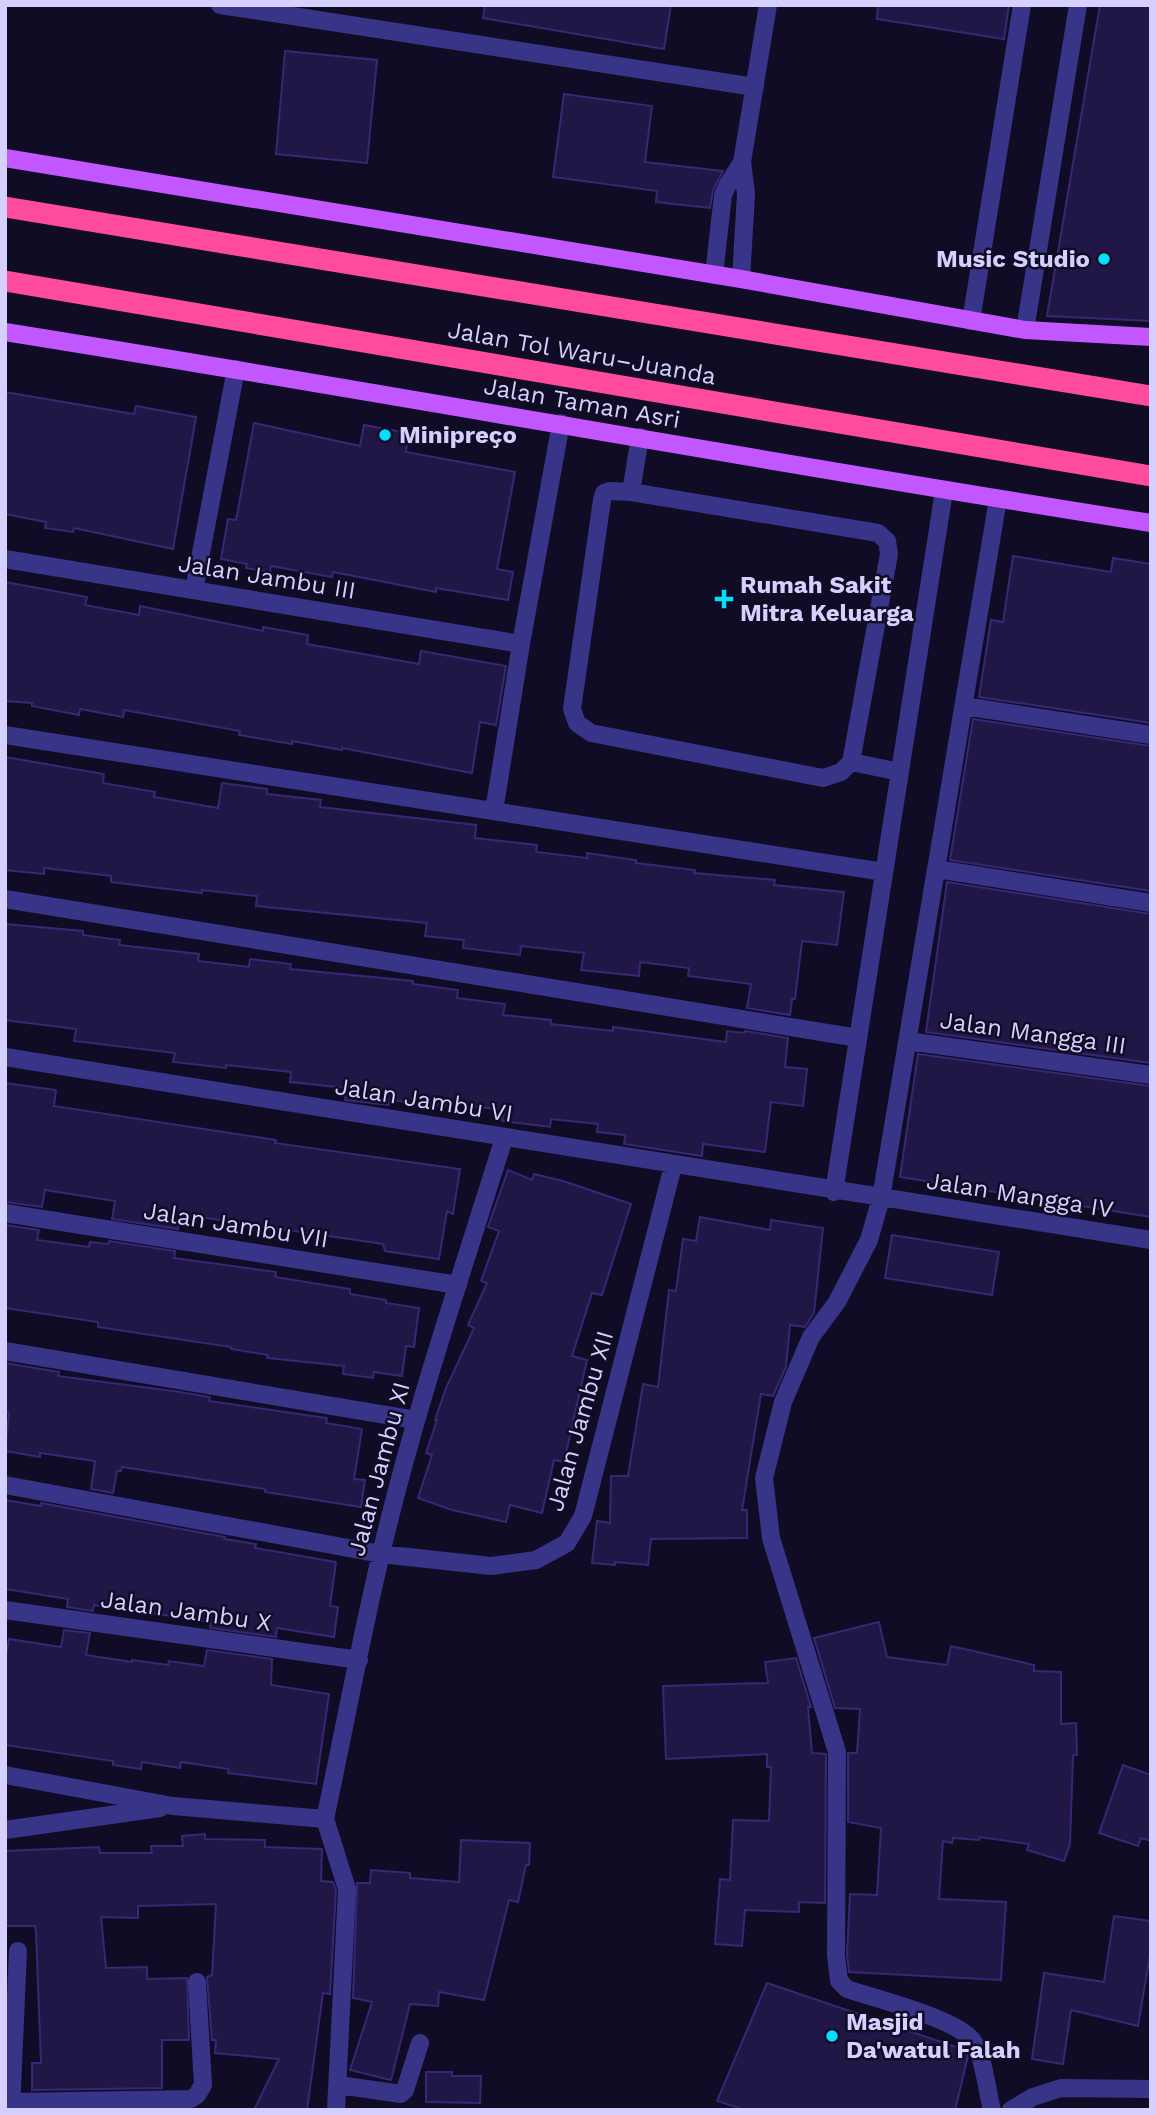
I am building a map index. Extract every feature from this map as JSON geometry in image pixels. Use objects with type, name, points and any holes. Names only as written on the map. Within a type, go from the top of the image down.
[{"type":"highway","name":"Jalan Tol Waru–Juanda","points":[[5,207],[1151,396]]},
{"type":"highway","name":"Jalan Tol Waru–Juanda","points":[[5,281],[1151,476]]},
{"type":"highway","points":[[1046,378],[1151,386]]},
{"type":"main road","points":[[5,158],[741,279],[1025,330],[1151,337]]},
{"type":"main road","name":"Jalan Taman Asri","points":[[5,332],[561,423],[944,491],[1151,523]]},
{"type":"street","points":[[220,5],[755,87]]},
{"type":"street","points":[[741,279],[746,194],[742,162],[768,5]]},
{"type":"street","points":[[971,321],[1022,5]]},
{"type":"street","points":[[1025,330],[1078,5]]},
{"type":"street","points":[[714,275],[723,195],[742,162]]},
{"type":"street","points":[[194,590],[236,369]]},
{"type":"street","points":[[494,811],[561,423]]},
{"type":"street","points":[[631,492],[640,438]]},
{"type":"street","points":[[609,491],[631,492],[878,533],[887,541],[889,554],[851,762],[841,772],[823,778],[591,733],[577,723],[572,709],[602,500],[604,493],[609,491]]},
{"type":"street","points":[[834,1192],[944,491]]},
{"type":"street","points":[[992,2110],[979,2055],[967,2034],[926,2015],[848,1989],[839,1981],[836,1955],[837,1752],[771,1538],[764,1478],[783,1402],[811,1337],[837,1302],[869,1240],[881,1198],[998,499]]},
{"type":"street","name":"Jalan Jambu III","points":[[5,559],[521,643]]},
{"type":"street","points":[[964,706],[1151,735]]},
{"type":"street","points":[[5,735],[884,872]]},
{"type":"street","points":[[851,762],[900,772]]},
{"type":"street","points":[[937,869],[1151,903]]},
{"type":"street","points":[[5,899],[858,1038]]},
{"type":"street","name":"Jalan Mangga III","points":[[908,1041],[1151,1074]]},
{"type":"street","name":"Jalan Jambu VI","points":[[5,1057],[834,1192]]},
{"type":"street","name":"Jalan Jambu XI","points":[[325,1819],[381,1555],[416,1420],[504,1138]]},
{"type":"street","name":"Jalan Jambu XII","points":[[5,1485],[381,1555],[491,1566],[536,1560],[567,1543],[583,1517],[673,1166]]},
{"type":"street","name":"Jalan Mangga IV","points":[[834,1192],[1151,1241]]},
{"type":"street","name":"Jalan Jambu VII","points":[[5,1213],[458,1285]]},
{"type":"street","points":[[5,1352],[416,1420]]},
{"type":"street","name":"Jalan Jambu X","points":[[5,1610],[359,1660]]},
{"type":"street","points":[[5,1775],[173,1806],[325,1819],[347,1889],[336,2110]]},
{"type":"street","points":[[5,1830],[173,1806]]},
{"type":"street","points":[[18,1951],[11,2106],[191,2099],[197,2095],[203,2084],[197,1982]]},
{"type":"street","points":[[339,2084],[401,2094],[405,2090],[420,2043]]},
{"type":"street","points":[[1011,2110],[1033,2097],[1061,2088],[1151,2089]]},
{"type":"building","points":[[485,5],[671,5],[664,49],[483,18]]},
{"type":"building","points":[[878,5],[1009,5],[1004,39],[877,19]]},
{"type":"building","points":[[1100,5],[1151,5],[1151,321],[1047,316]]},
{"type":"building","points":[[285,51],[377,60],[367,163],[276,154]]},
{"type":"building","points":[[564,94],[652,106],[645,162],[723,171],[713,190],[710,208],[656,202],[657,191],[553,177]]},
{"type":"building","points":[[5,392],[134,414],[136,406],[196,417],[173,549],[74,528],[73,532],[45,528],[46,522],[5,514]]},
{"type":"building","points":[[254,423],[360,446],[364,425],[408,433],[406,452],[515,472],[497,569],[513,572],[508,600],[436,588],[436,592],[333,572],[332,577],[271,566],[270,572],[246,568],[247,564],[221,559],[228,519],[236,520]]},
{"type":"building","points":[[1013,556],[1111,572],[1113,558],[1151,564],[1151,723],[979,697],[991,620],[1003,622]]},
{"type":"building","points":[[5,582],[87,597],[85,605],[139,615],[140,606],[263,631],[263,627],[308,635],[307,644],[419,664],[421,651],[506,666],[496,725],[480,722],[472,773],[342,748],[292,741],[292,744],[239,735],[240,731],[124,710],[123,717],[80,709],[79,715],[32,706],[32,703],[5,701]]},
{"type":"building","points":[[973,719],[1151,746],[1151,891],[950,860]]},
{"type":"building","points":[[5,757],[104,774],[103,783],[155,792],[154,797],[218,808],[222,783],[267,789],[267,794],[321,800],[320,807],[476,825],[475,838],[537,845],[536,852],[587,858],[587,853],[636,860],[636,863],[695,870],[694,873],[775,880],[774,885],[844,892],[837,945],[802,941],[795,999],[792,999],[790,1015],[747,1008],[751,984],[688,976],[689,968],[640,962],[639,976],[581,970],[584,953],[521,946],[520,955],[463,948],[464,940],[425,936],[427,923],[256,906],[257,896],[202,890],[202,893],[111,882],[111,876],[44,868],[44,874],[5,870]]},
{"type":"building","points":[[947,882],[1151,914],[1151,1063],[926,1032]]},
{"type":"building","points":[[5,924],[83,931],[83,935],[120,940],[119,945],[199,954],[198,961],[249,967],[250,959],[291,964],[290,969],[413,981],[413,984],[458,990],[457,998],[505,1004],[503,1015],[551,1020],[551,1024],[613,1031],[613,1027],[726,1042],[727,1031],[788,1038],[785,1067],[807,1069],[803,1106],[771,1102],[765,1152],[703,1144],[702,1156],[624,1144],[625,1135],[597,1132],[598,1124],[551,1119],[550,1127],[502,1121],[504,1110],[446,1103],[445,1106],[390,1100],[389,1105],[345,1100],[346,1088],[290,1082],[291,1072],[173,1062],[175,1053],[74,1041],[76,1029],[5,1020]]},
{"type":"building","points":[[918,1054],[1151,1086],[1151,1217],[900,1177]]},
{"type":"building","points":[[5,1083],[56,1090],[54,1106],[276,1140],[275,1143],[460,1169],[453,1214],[447,1211],[439,1259],[385,1251],[383,1244],[180,1214],[178,1229],[112,1219],[115,1201],[45,1190],[42,1207],[5,1202]]},
{"type":"building","points":[[508,1170],[532,1180],[534,1174],[563,1181],[631,1204],[602,1295],[592,1293],[572,1356],[587,1360],[564,1462],[554,1460],[542,1513],[510,1505],[506,1522],[452,1510],[418,1498],[432,1455],[426,1453],[435,1420],[446,1388],[474,1328],[468,1325],[487,1283],[481,1281],[499,1231],[488,1227]]},
{"type":"building","points":[[700,1217],[770,1230],[771,1220],[823,1228],[814,1313],[805,1327],[790,1325],[786,1367],[773,1396],[761,1394],[742,1510],[747,1510],[747,1538],[651,1539],[648,1565],[592,1563],[597,1521],[610,1523],[611,1476],[628,1476],[643,1384],[658,1387],[669,1290],[676,1291],[683,1239],[696,1241]]},
{"type":"building","points":[[5,1225],[39,1230],[37,1240],[89,1247],[90,1242],[108,1244],[109,1241],[175,1251],[174,1258],[276,1272],[275,1277],[350,1289],[350,1294],[419,1308],[414,1347],[406,1346],[402,1376],[374,1372],[373,1378],[343,1374],[344,1366],[267,1358],[268,1355],[231,1347],[98,1327],[98,1322],[5,1308]]},
{"type":"building","points":[[892,1235],[999,1252],[992,1295],[885,1278]]},
{"type":"building","points":[[5,1363],[59,1372],[58,1376],[180,1392],[210,1397],[209,1401],[327,1418],[326,1423],[362,1429],[354,1479],[365,1480],[361,1507],[122,1467],[121,1471],[117,1471],[113,1493],[91,1489],[95,1461],[5,1451],[9,1413],[5,1412]]},
{"type":"building","points":[[5,1500],[41,1506],[41,1503],[225,1537],[224,1539],[256,1544],[255,1548],[336,1562],[330,1606],[338,1607],[334,1637],[277,1628],[276,1637],[210,1628],[211,1622],[131,1610],[94,1605],[93,1611],[67,1607],[68,1599],[5,1589]]},
{"type":"building","points":[[879,1622],[887,1657],[947,1665],[951,1646],[1034,1665],[1034,1671],[1061,1672],[1061,1724],[1076,1723],[1077,1755],[1073,1755],[1070,1844],[1064,1861],[1027,1850],[1029,1844],[980,1837],[979,1840],[953,1838],[952,1843],[943,1841],[939,1899],[1006,1902],[1001,1980],[849,1972],[847,1954],[850,1894],[877,1895],[881,1828],[848,1822],[848,1753],[857,1753],[860,1709],[835,1708],[814,1638]]},
{"type":"building","points":[[64,1630],[90,1633],[86,1655],[132,1662],[168,1665],[169,1661],[204,1666],[207,1650],[272,1659],[271,1685],[329,1694],[316,1784],[228,1773],[229,1769],[181,1762],[180,1768],[142,1762],[141,1769],[113,1765],[113,1761],[5,1745],[5,1661],[9,1639],[61,1647]]},
{"type":"building","points":[[796,1658],[811,1707],[808,1707],[812,1753],[826,1754],[825,1903],[799,1902],[799,1912],[745,1910],[742,1946],[715,1944],[720,1879],[730,1880],[733,1820],[769,1821],[771,1767],[767,1767],[767,1754],[666,1759],[663,1686],[768,1683],[765,1662]]},
{"type":"building","points":[[1123,1765],[1151,1775],[1151,1841],[1141,1838],[1138,1846],[1099,1833]]},
{"type":"building","points":[[205,1834],[205,1839],[265,1840],[265,1847],[322,1849],[321,1881],[333,1882],[336,1890],[330,1994],[323,1993],[307,2110],[254,2110],[279,2059],[215,2053],[216,2040],[212,2040],[207,1977],[212,1975],[216,1904],[138,1906],[138,1918],[101,1917],[106,1968],[147,1967],[147,1979],[187,1978],[189,2040],[162,2040],[162,2088],[32,2090],[32,2063],[41,2063],[36,1932],[35,1926],[5,1926],[5,1851],[99,1847],[100,1853],[152,1853],[151,1846],[183,1846],[182,1836]]},
{"type":"building","points":[[461,1840],[530,1843],[529,1865],[526,1865],[518,1902],[509,1900],[484,2000],[439,1992],[438,2006],[410,2004],[391,2080],[350,2070],[372,2002],[353,1998],[357,1883],[370,1883],[371,1870],[410,1873],[410,1878],[459,1882]]},
{"type":"building","points":[[1114,1916],[1151,1921],[1151,1949],[1138,2026],[1071,2010],[1063,2064],[1032,2059],[1044,1973],[1104,1982]]},
{"type":"building","name":"Masjid Da'watul Falah","points":[[767,1983],[965,2050],[968,2056],[955,2110],[745,2110],[717,2101]]},
{"type":"building","points":[[426,2072],[452,2072],[452,2076],[481,2076],[480,2103],[426,2102]]},
{"type":"place","name":"Music Studio","points":[[1104,259]]},
{"type":"place","name":"Minipreço","points":[[385,435]]},
{"type":"place","name":"Rumah Sakit Mitra Keluarga","points":[[724,599]]},
{"type":"place","name":"Masjid Da'watul Falah","points":[[832,2036]]}]
